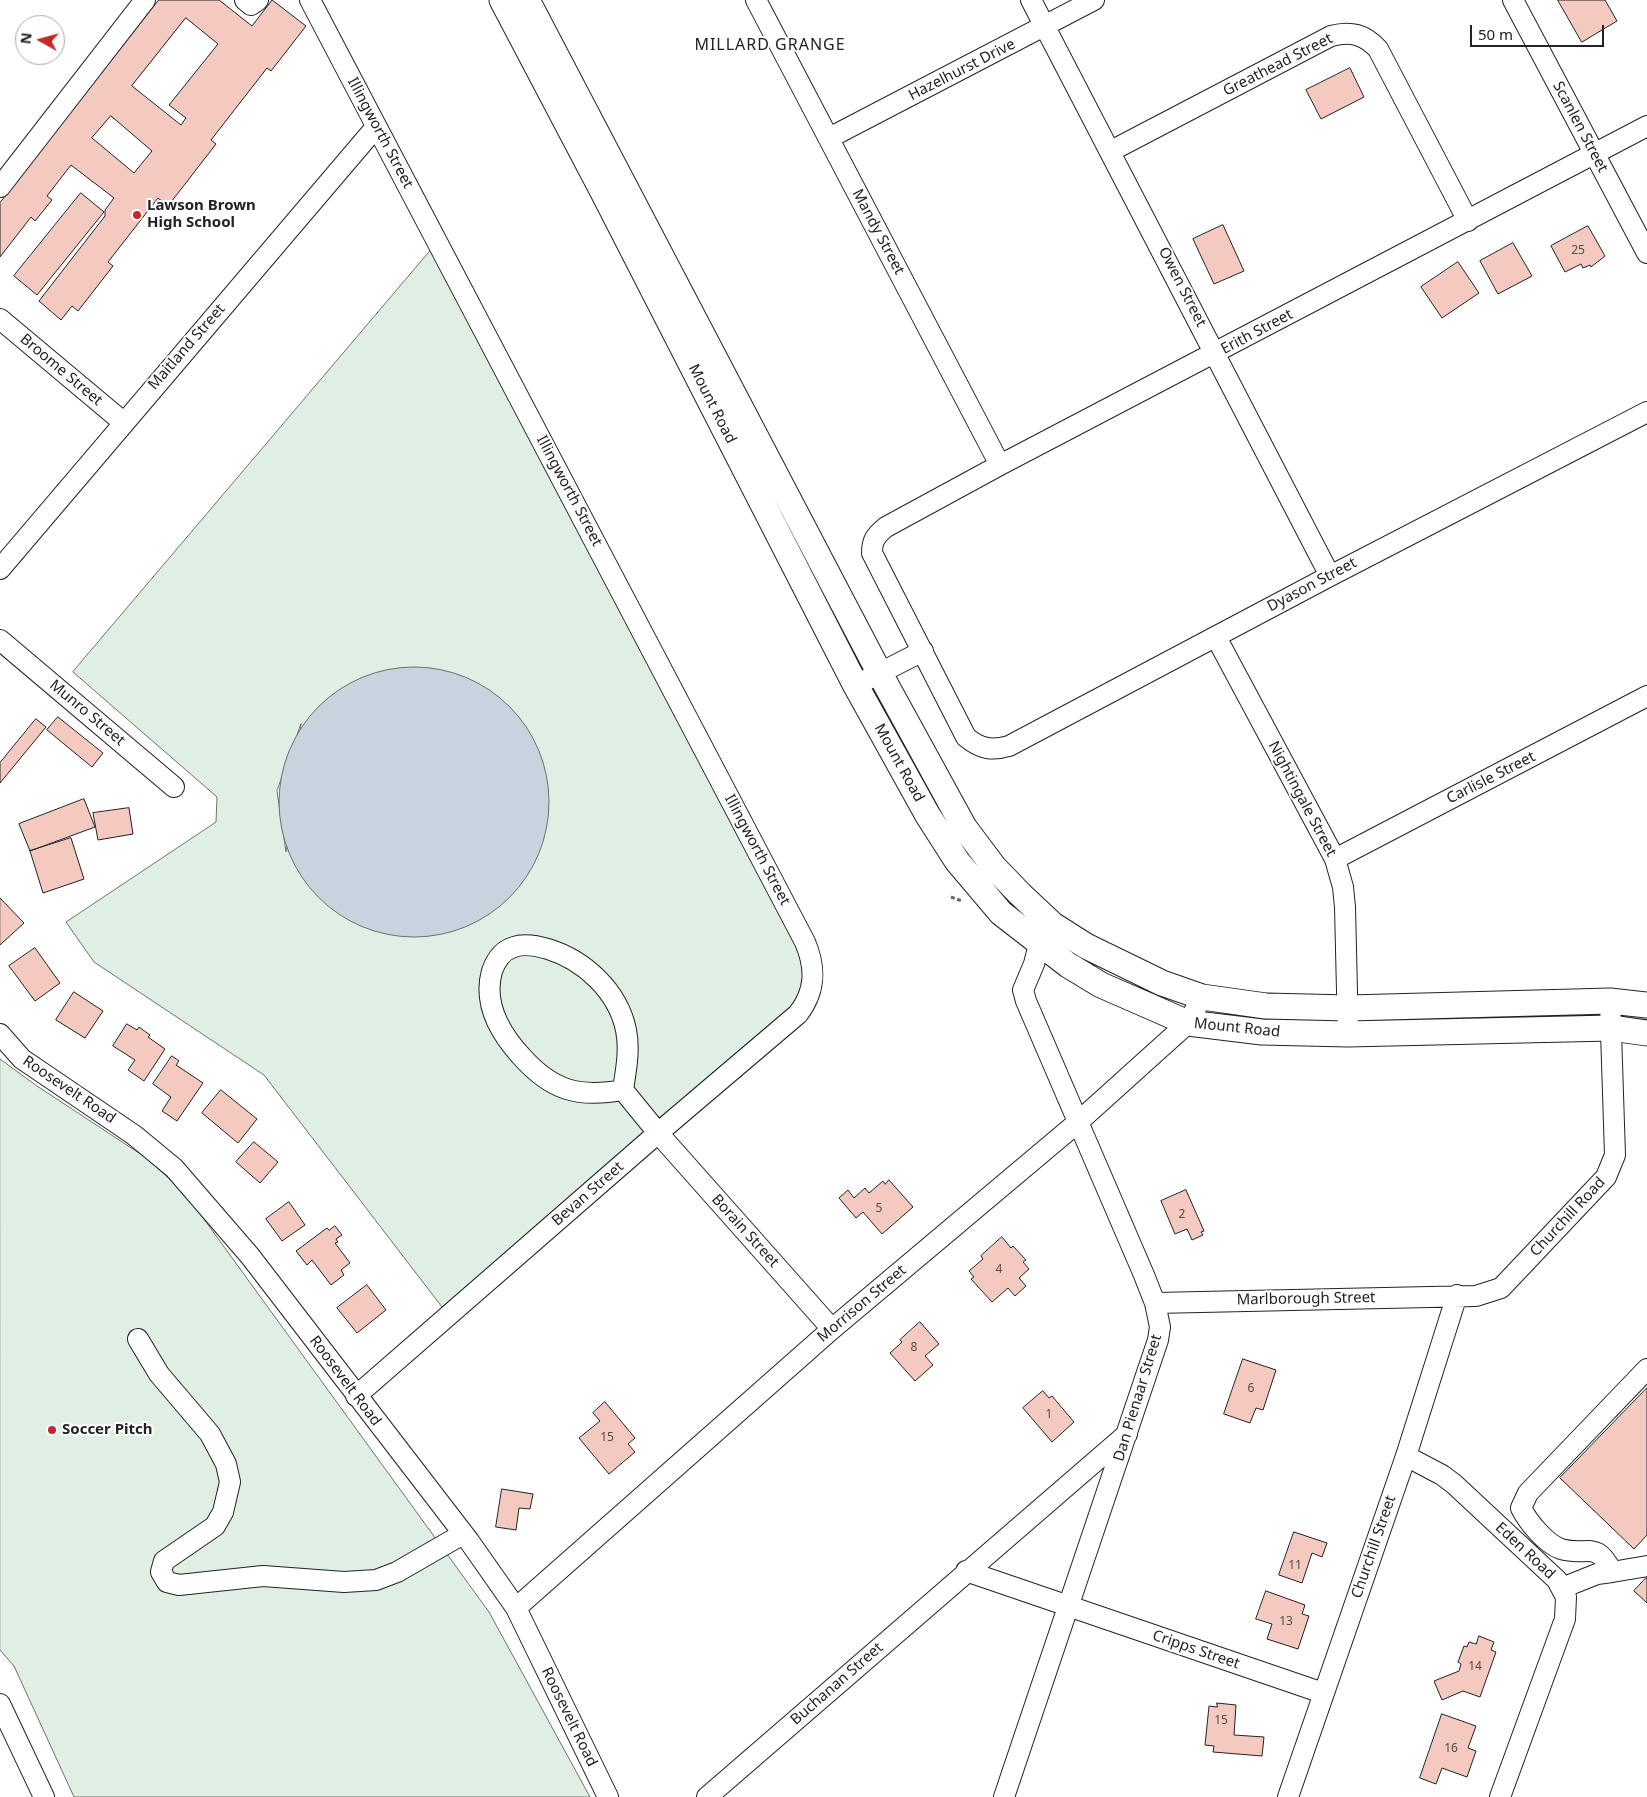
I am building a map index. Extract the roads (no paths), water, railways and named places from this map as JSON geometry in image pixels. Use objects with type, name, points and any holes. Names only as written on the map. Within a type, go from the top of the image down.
[{"type":"main road","name":"Mount Road","points":[[502,0],[660,278],[964,827],[1068,965],[1102,985],[1188,1023],[1262,1032],[1348,1034],[1611,1028],[1647,1033]]},
{"type":"main road","name":"Mount Road","points":[[527,0],[856,686],[927,814],[957,861],[1001,913],[1046,934],[1086,946],[1162,983],[1202,997],[1266,1006],[1349,1008],[1610,1001],[1647,1005]]},
{"type":"street","points":[[0,187],[146,0]]},
{"type":"street","points":[[244,0],[251,5],[258,0]]},
{"type":"street","name":"Illingworth Street","points":[[310,0],[805,942],[813,969],[812,988]]},
{"type":"street","name":"Mandy Street","points":[[756,0],[1000,465]]},
{"type":"street","name":"Owen Street","points":[[1031,0],[1330,576]]},
{"type":"street","name":"Hazelhurst Drive","points":[[829,138],[1094,0]]},
{"type":"street","name":"Scanlen Street","points":[[1513,0],[1647,253]]},
{"type":"street","name":"Greathead Street","points":[[1111,151],[1331,36],[1341,33],[1360,35],[1378,49],[1468,222]]},
{"type":"street","name":"Erith Street","points":[[922,652],[875,562],[872,544],[877,534],[886,527],[1000,465],[1468,222],[1647,126]]},
{"type":"street","name":"Maitland Street","points":[[0,569],[123,422],[376,127]]},
{"type":"street","name":"Broome Street","points":[[0,319],[123,422]]},
{"type":"street","name":"Dyason Street","points":[[922,652],[966,737],[976,746],[998,749],[1009,746],[1330,576],[1647,412]]},
{"type":"street","name":"Nightingale Street","points":[[1216,637],[1335,859],[1343,887],[1346,907],[1348,1034]]},
{"type":"street","name":"Munro Street","points":[[0,640],[174,786]]},
{"type":"street","points":[[856,686],[879,672],[922,652]]},
{"type":"street","name":"Carlisle Street","points":[[1335,859],[1647,696]]},
{"type":"street","name":"Dan Pienaar Street","points":[[1004,1797],[1128,1432],[1158,1340],[1160,1327],[1155,1303],[1026,1001],[1023,990],[1046,934]]},
{"type":"street","points":[[526,945],[560,953],[575,960],[600,982],[619,1012],[626,1028],[628,1054],[623,1090],[595,1094],[566,1090],[547,1080],[514,1048],[502,1031],[492,1009],[489,993],[494,967],[505,951],[515,946],[526,945]]},
{"type":"street","name":"Bevan Street","points":[[356,1396],[658,1132],[798,1014],[806,1003],[812,988]]},
{"type":"street","name":"Morrison Street","points":[[516,1608],[832,1329],[1077,1123],[1188,1023],[1202,997]]},
{"type":"street","name":"Churchill Road","points":[[1457,1295],[1476,1296],[1501,1288],[1606,1178],[1615,1155],[1610,1001]]},
{"type":"street","name":"Roosevelt Road","points":[[0,1034],[22,1059],[134,1135],[174,1168],[250,1256],[463,1534],[516,1608],[608,1797]]},
{"type":"street","name":"Borain Street","points":[[623,1090],[832,1329]]},
{"type":"street","name":"Marlborough Street","points":[[1155,1303],[1457,1295]]},
{"type":"street","name":"Churchill Street","points":[[1288,1797],[1406,1456],[1457,1295]]},
{"type":"street","points":[[138,1339],[152,1365],[210,1434],[229,1474],[229,1490],[220,1520],[210,1530],[164,1561],[161,1572],[167,1582],[179,1585],[263,1576],[344,1582],[376,1580],[397,1572],[463,1534]]},
{"type":"street","points":[[1612,1572],[1605,1558],[1599,1553],[1569,1551],[1551,1543],[1525,1516],[1521,1508],[1528,1493],[1647,1369]]},
{"type":"street","name":"Buchanan Street","points":[[707,1797],[1128,1432]]},
{"type":"street","name":"Eden Road","points":[[1406,1456],[1442,1475],[1454,1484],[1557,1580],[1566,1597],[1565,1619],[1500,1797]]},
{"type":"street","points":[[1562,1588],[1598,1574],[1647,1566]]},
{"type":"street","points":[[966,1571],[1068,1607]]},
{"type":"street","name":"Cripps Street","points":[[1068,1607],[1323,1693]]},
{"type":"street","points":[[0,1704],[44,1797]]},
{"type":"place","name":"Lawson Brown High School","points":[[137,215]]},
{"type":"place","name":"Soccer Pitch","points":[[52,1430]]},
{"type":"district","name":"MILLARD GRANGE","points":[[770,45]]}]
